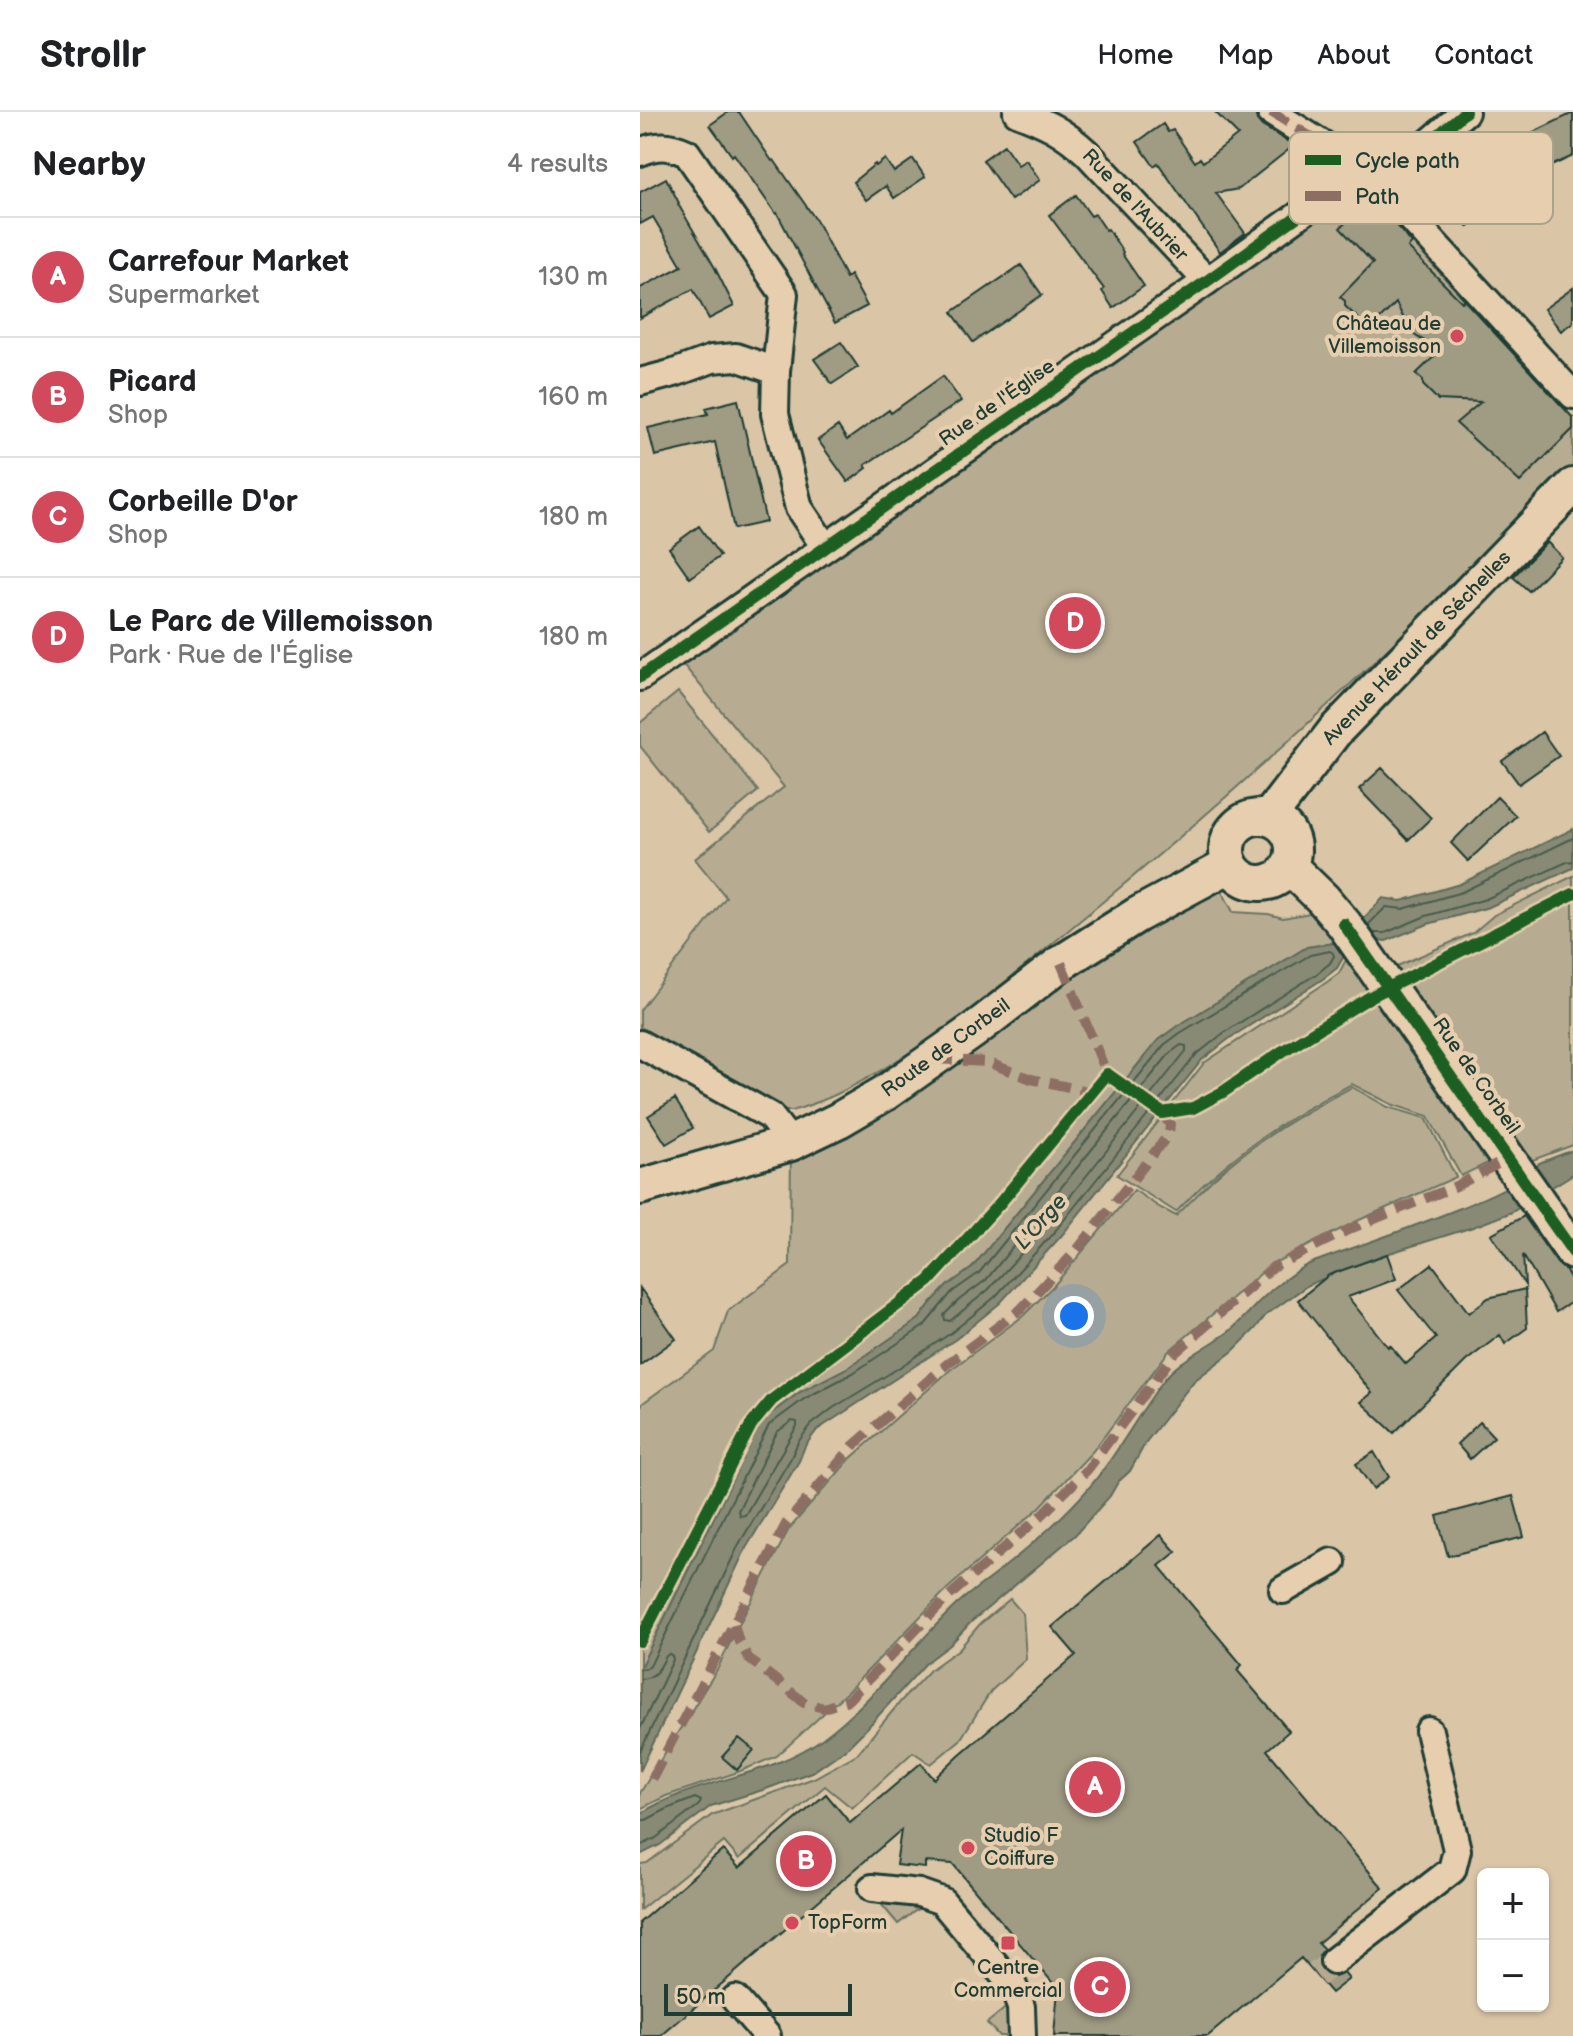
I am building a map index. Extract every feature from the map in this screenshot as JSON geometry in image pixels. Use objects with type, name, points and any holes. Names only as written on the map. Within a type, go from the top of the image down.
[{"type":"main road","name":"Avenue Hérault de Séchelles","points":[[1269,817],[1335,731],[1573,486]]},
{"type":"main road","points":[[1259,816],[1269,817],[1278,821],[1291,836],[1293,856],[1290,867],[1277,879],[1258,883],[1242,878],[1230,865],[1227,847],[1234,829],[1241,823],[1259,816]]},
{"type":"main road","name":"Route de Corbeil","points":[[640,1187],[791,1143],[839,1120],[885,1093],[973,1031],[1061,963],[1137,915],[1230,865]]},
{"type":"main road","name":"Rue de Corbeil","points":[[1290,867],[1323,899],[1354,938],[1573,1252]]},
{"type":"street","name":"Rue de l'Aubrier","points":[[1017,112],[1068,136],[1207,281]]},
{"type":"street","points":[[1271,112],[1303,132]]},
{"type":"street","name":"Rue de l'Église","points":[[1442,132],[1465,112]]},
{"type":"street","points":[[640,152],[650,147],[670,145],[687,153],[784,294],[775,414],[799,508],[825,547]]},
{"type":"street","name":"Rue de l'Église","points":[[640,677],[1289,222]]},
{"type":"street","points":[[1416,224],[1573,395]]},
{"type":"street","points":[[640,382],[712,359],[736,357],[776,371]]},
{"type":"street","points":[[640,1044],[770,1116],[791,1143]]},
{"type":"street","points":[[1283,1590],[1332,1562]]},
{"type":"street","points":[[1334,1961],[1460,1876],[1457,1850],[1429,1731]]},
{"type":"street","points":[[872,1888],[919,1893],[942,1901],[1013,1986],[1021,2007],[1022,2036]]},
{"type":"street","points":[[735,1999],[767,2036]]},
{"type":"shaded area","points":[[1311,224],[1395,224],[1573,418],[1573,466],[1397,641],[1214,808],[998,988],[905,1056],[826,1099],[785,1111],[640,1027],[640,1010],[726,897],[695,859],[784,787],[681,662]]},
{"type":"shaded area","points":[[678,692],[758,791],[709,832],[640,746],[640,723]]},
{"type":"shaded area","points":[[1214,876],[1233,912],[1283,918],[1310,913],[1340,938],[1334,943],[1307,947],[1158,1040],[972,1268],[947,1286],[919,1319],[849,1367],[800,1392],[762,1420],[640,1668],[640,1407],[714,1351],[728,1311],[790,1265],[791,1143]]},
{"type":"shaded area","points":[[1573,876],[1573,1145],[1527,1162],[1395,967],[1473,933],[1494,915]]},
{"type":"shaded area","points":[[1347,958],[1496,1159],[1461,1176],[1428,1116],[1391,1104],[1352,1084],[1261,1138],[1228,1163],[1176,1212],[1117,1175],[1204,1063],[1327,982],[1339,973]]},
{"type":"shaded area","points":[[1352,1087],[1388,1107],[1426,1118],[1456,1177],[1357,1221],[1272,1264],[1169,1351],[1092,1452],[1039,1508],[947,1589],[848,1691],[777,1756],[666,1796],[640,1809],[640,1793],[718,1668],[789,1529],[850,1459],[950,1370],[1023,1316],[1056,1283],[1134,1190],[1176,1216],[1212,1180],[1261,1141]]},
{"type":"shaded area","points":[[1010,1599],[1023,1614],[1026,1659],[991,1691],[960,1740],[931,1764],[913,1752],[852,1808],[825,1786],[739,1859],[724,1842],[640,1910],[640,1864],[647,1863],[712,1815],[814,1778],[857,1754],[930,1670],[959,1649],[980,1624]]},
{"type":"shaded area","points":[[876,1898],[915,1901],[920,1907],[898,1924]]},
{"type":"shaded area","points":[[1009,2005],[1011,2036],[999,2036],[987,2023]]},
{"type":"water","name":"L'Orge","points":[[1573,829],[1573,868],[1489,907],[1428,924],[1386,941],[1376,940],[1344,956],[1337,968],[1323,979],[1230,1038],[1202,1060],[1062,1235],[1000,1303],[956,1339],[817,1430],[746,1548],[640,1771],[640,1668],[762,1420],[800,1392],[849,1367],[919,1319],[947,1286],[972,1268],[1158,1040],[1307,947],[1334,943],[1383,898],[1401,901],[1460,884]]},
{"type":"water","points":[[1573,1150],[1573,1174],[1512,1212],[1380,1256],[1308,1285],[1266,1315],[1233,1351],[1194,1381],[1146,1442],[1130,1471],[1075,1535],[926,1663],[847,1748],[814,1771],[711,1806],[660,1845],[640,1855],[640,1814],[685,1793],[780,1762],[823,1738],[841,1723],[956,1605],[1030,1546],[1079,1499],[1102,1471],[1169,1373],[1231,1330],[1286,1279],[1309,1264],[1503,1189],[1527,1175],[1539,1163]]},
{"type":"building","points":[[728,112],[739,112],[774,160],[816,220],[846,278],[850,275],[867,306],[835,323],[777,213],[710,125]]},
{"type":"building","points":[[1215,112],[1255,112],[1262,126],[1289,142],[1289,149],[1239,189],[1216,193],[1245,233],[1220,252],[1158,163],[1154,166],[1137,142],[1163,124],[1168,132],[1173,130],[1195,162],[1200,158],[1203,162],[1238,135]]},
{"type":"building","points":[[1573,113],[1573,156],[1553,165],[1553,132],[1533,132]]},
{"type":"building","points":[[1004,145],[1018,165],[1026,160],[1040,180],[1011,200],[983,160]]},
{"type":"building","points":[[885,159],[894,172],[913,159],[925,177],[894,198],[886,186],[866,200],[853,182]]},
{"type":"building","points":[[666,178],[734,306],[709,319],[693,289],[640,318],[640,288],[682,266],[653,217],[640,224],[640,192]]},
{"type":"building","points":[[1076,195],[1091,216],[1095,214],[1108,229],[1144,286],[1113,308],[1102,291],[1104,289],[1049,215]]},
{"type":"building","name":"Château de Villemoisson","points":[[1344,224],[1395,224],[1412,243],[1408,248],[1462,302],[1464,300],[1573,418],[1573,429],[1520,482],[1456,423],[1481,402],[1438,400],[1423,385],[1423,380],[1416,374],[1441,350],[1410,331],[1396,303],[1374,325],[1364,324],[1345,306],[1345,301],[1340,297],[1373,263],[1340,228]]},
{"type":"building","points":[[1021,265],[1042,295],[973,342],[952,312]]},
{"type":"building","points":[[1573,288],[1573,322],[1561,331],[1544,309]]},
{"type":"building","points":[[841,342],[858,367],[832,384],[814,359]]},
{"type":"building","points":[[943,376],[961,401],[865,465],[867,468],[848,482],[818,440],[838,426],[847,440]]},
{"type":"building","points":[[738,400],[766,522],[734,529],[715,442],[655,456],[648,428],[708,414],[706,408]]},
{"type":"building","points":[[699,526],[720,556],[690,578],[669,548]]},
{"type":"building","points":[[1547,542],[1562,557],[1529,591],[1513,577]]},
{"type":"building","points":[[1542,732],[1559,756],[1519,784],[1502,761]]},
{"type":"building","points":[[1382,768],[1431,818],[1408,840],[1359,789]]},
{"type":"building","points":[[1497,797],[1516,816],[1468,861],[1451,843]]},
{"type":"building","points":[[675,1099],[693,1128],[666,1144],[648,1116]]},
{"type":"building","points":[[1524,1216],[1573,1282],[1573,1301],[1556,1312],[1523,1255],[1525,1285],[1491,1234]]},
{"type":"building","points":[[1387,1254],[1396,1279],[1348,1297],[1388,1347],[1390,1345],[1406,1364],[1436,1338],[1398,1290],[1432,1264],[1469,1313],[1488,1298],[1525,1289],[1527,1328],[1505,1344],[1500,1335],[1466,1361],[1394,1433],[1361,1402],[1372,1393],[1298,1300],[1329,1275]]},
{"type":"building","points":[[640,1288],[676,1339],[640,1365]]},
{"type":"building","points":[[1480,1422],[1494,1437],[1470,1459],[1457,1444]]},
{"type":"building","points":[[1374,1452],[1389,1477],[1373,1489],[1356,1464]]},
{"type":"building","points":[[1513,1496],[1524,1537],[1448,1556],[1437,1516]]},
{"type":"building","points":[[1161,1535],[1176,1552],[1159,1566],[1242,1665],[1237,1670],[1289,1731],[1267,1750],[1383,1888],[1318,1943],[1324,1949],[1318,1962],[1322,1971],[1335,1977],[1344,1973],[1349,1979],[1331,1993],[1301,1958],[1208,2036],[1054,2036],[1058,1989],[953,1864],[925,1862],[925,1868],[896,1865],[901,1830],[661,2036],[640,2036],[640,1922],[723,1850],[739,1868],[826,1794],[850,1823],[921,1763],[934,1779],[1076,1655],[1052,1627]]},
{"type":"building","points":[[739,1738],[754,1750],[737,1770],[722,1757]]},
{"type":"tunnel","points":[[1316,1975],[1334,1961]]},
{"type":"marked path","points":[[1271,112],[1303,132]]},
{"type":"marked path","points":[[1061,963],[1107,1074],[1113,1078]]},
{"type":"marked path","points":[[933,1059],[987,1062],[1031,1079],[1092,1092]]},
{"type":"marked path","points":[[652,1779],[786,1524],[853,1446],[947,1364],[1020,1310],[1077,1250],[1169,1134],[1170,1124],[1159,1111]]},
{"type":"marked path","points":[[734,1624],[739,1642],[749,1659],[805,1703],[824,1708],[848,1700],[948,1597],[1042,1515],[1088,1469],[1175,1353],[1273,1267],[1352,1228],[1456,1186],[1509,1158]]},
{"type":"cycle path","points":[[1442,132],[1465,112]]},
{"type":"cycle path","points":[[640,677],[1289,222]]},
{"type":"cycle path","points":[[640,1641],[751,1425],[772,1400],[929,1281],[1000,1203],[1107,1074],[1162,1113],[1193,1108],[1370,997],[1573,894]]},
{"type":"cycle path","points":[[1344,924],[1573,1252]]},
{"type":"place","name":"Château de Villemoisson","points":[[1457,336]]},
{"type":"place","name":"Le Parc de Villemoisson","points":[[1075,623]]},
{"type":"place","name":"Carrefour Market","points":[[1095,1787]]},
{"type":"place","name":"Studio F Coiffure","points":[[968,1848]]},
{"type":"place","name":"Picard","points":[[806,1861]]},
{"type":"place","name":"TopForm","points":[[792,1923]]},
{"type":"place","name":"Centre Commercial","points":[[1008,1943]]},
{"type":"place","name":"Corbeille D'or","points":[[1100,1987]]}]
